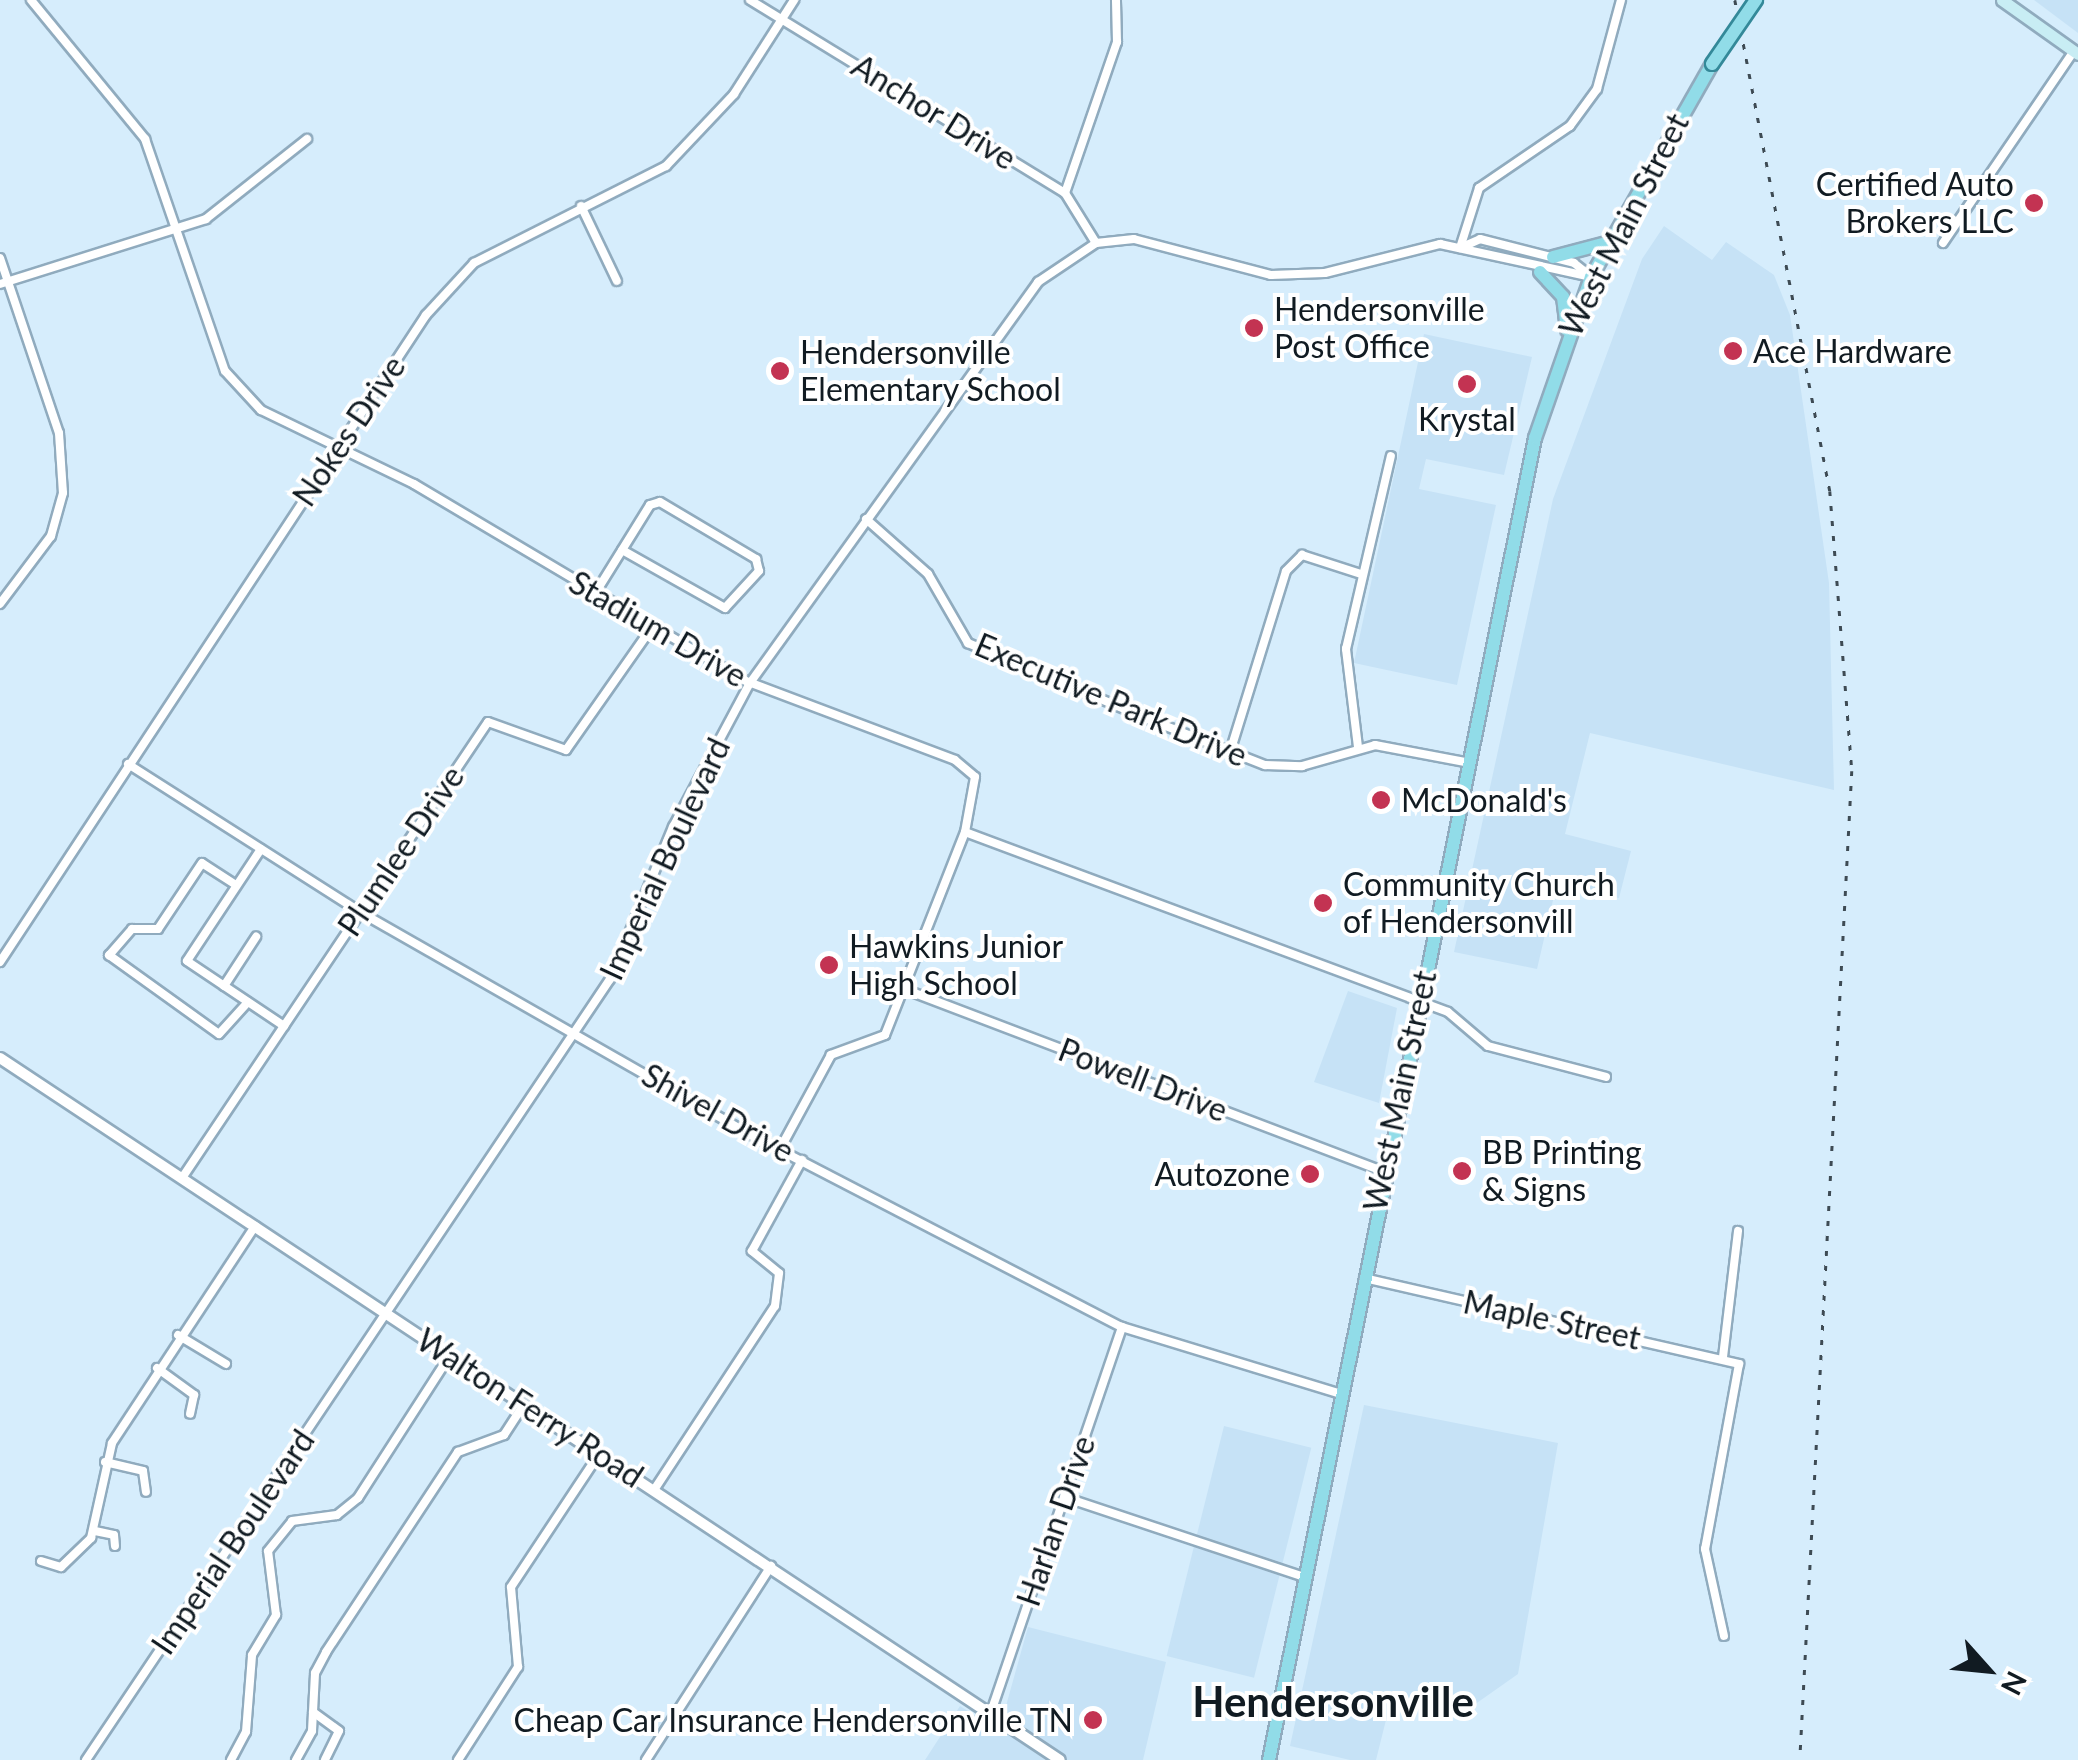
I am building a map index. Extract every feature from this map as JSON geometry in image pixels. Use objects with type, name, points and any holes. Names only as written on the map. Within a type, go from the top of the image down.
[{"type":"main road","name":"West Main Street","points":[[1269,1760],[1382,1171],[1470,762],[1534,438],[1567,331],[1592,277],[1712,64],[1756,0]]},
{"type":"main road","points":[[2002,0],[2076,52]]},
{"type":"main road","points":[[1553,257],[1610,242]]},
{"type":"main road","points":[[1540,272],[1563,297],[1567,331]]},
{"type":"street","name":"Stadium Drive","points":[[31,0],[145,140],[225,371],[261,410],[340,444],[750,683],[968,768],[976,786],[964,832],[885,1035],[831,1055],[780,1149]]},
{"type":"street","name":"Anchor Drive","points":[[750,0],[785,18],[1065,194],[1096,244]]},
{"type":"street","name":"Nokes Drive","points":[[0,962],[340,444],[474,263],[580,206],[666,166],[694,142],[785,18],[794,0]]},
{"type":"street","points":[[1065,194],[1117,42],[1116,0]]},
{"type":"street","points":[[1460,248],[1479,188],[1570,126],[1597,89],[1621,0]]},
{"type":"street","points":[[1943,244],[2076,52]]},
{"type":"street","points":[[3,283],[176,229],[236,199],[306,139]]},
{"type":"street","points":[[580,206],[617,281]]},
{"type":"street","points":[[1460,248],[1480,239],[1553,257],[1592,277]]},
{"type":"street","points":[[1096,244],[1154,240],[1244,269],[1307,275],[1407,246],[1460,248],[1540,272],[1592,277]]},
{"type":"street","name":"Imperial Boulevard","points":[[86,1760],[390,1316],[576,1033],[750,683],[1031,292],[1096,244]]},
{"type":"street","points":[[0,258],[3,283],[58,433],[63,493],[50,536],[0,604]]},
{"type":"street","points":[[1358,748],[1346,649],[1391,456]]},
{"type":"street","points":[[596,592],[622,550],[660,502],[756,560],[759,570],[724,608],[622,550]]},
{"type":"street","name":"Executive Park Drive","points":[[866,519],[928,574],[968,643],[1230,752],[1302,766],[1358,748],[1470,762]]},
{"type":"street","points":[[1230,752],[1286,571],[1302,556],[1362,574]]},
{"type":"street","name":"Plumlee Drive","points":[[182,1178],[488,722],[566,750],[652,627]]},
{"type":"street","name":"Shivel Drive","points":[[128,764],[360,912],[780,1149],[1122,1327],[1341,1394]]},
{"type":"street","points":[[964,832],[1417,1004],[1448,1012],[1488,1046],[1606,1077]]},
{"type":"street","points":[[261,848],[186,956],[284,1026]]},
{"type":"street","points":[[236,885],[202,863],[158,929],[128,931],[110,958],[219,1034],[248,1002]]},
{"type":"street","points":[[224,986],[256,937]]},
{"type":"street","name":"Powell Drive","points":[[904,990],[1382,1171]]},
{"type":"street","name":"Walton Ferry Road","points":[[0,1058],[1060,1760]]},
{"type":"street","points":[[654,1490],[775,1306],[779,1273],[752,1251],[802,1160]]},
{"type":"street","points":[[41,1561],[60,1568],[95,1532],[104,1462],[157,1368],[254,1226]]},
{"type":"street","points":[[1723,1358],[1738,1230]]},
{"type":"street","name":"Maple Street","points":[[1364,1278],[1739,1364],[1705,1549],[1724,1636]]},
{"type":"street","name":"Harlan Drive","points":[[990,1714],[1122,1327]]},
{"type":"street","points":[[178,1335],[226,1364]]},
{"type":"street","points":[[231,1760],[246,1732],[252,1655],[276,1615],[268,1551],[292,1521],[336,1515],[358,1498],[450,1355]]},
{"type":"street","points":[[157,1368],[194,1394],[190,1414]]},
{"type":"street","points":[[296,1760],[314,1712],[326,1652],[458,1452],[504,1435],[524,1404]]},
{"type":"street","points":[[458,1760],[518,1667],[511,1587],[599,1454]]},
{"type":"street","points":[[104,1462],[143,1471],[146,1492]]},
{"type":"street","points":[[1064,1497],[1305,1576]]},
{"type":"street","points":[[95,1532],[114,1534],[114,1546]]},
{"type":"street","points":[[646,1760],[771,1566]]},
{"type":"street","points":[[314,1712],[339,1732],[325,1760]]},
{"type":"shaded area","points":[[2034,0],[2078,0],[2078,33]]},
{"type":"shaded area","points":[[1664,226],[1712,260],[1726,242],[1774,275],[1790,315],[1829,583],[1834,790],[1590,733],[1565,834],[1631,851],[1619,898],[1557,883],[1537,969],[1454,952],[1553,499],[1642,259]]},
{"type":"shaded area","points":[[1424,334],[1532,357],[1504,475],[1426,459],[1419,489],[1496,505],[1457,685],[1354,663]]},
{"type":"shaded area","points":[[1348,991],[1397,1008],[1379,1103],[1314,1082]]},
{"type":"shaded area","points":[[1364,1405],[1558,1443],[1518,1674],[1464,1712],[1392,1696],[1376,1760],[1350,1760],[1290,1746]]},
{"type":"shaded area","points":[[1224,1426],[1311,1448],[1254,1678],[1167,1656]]},
{"type":"shaded area","points":[[1028,1627],[1166,1662],[1143,1760],[925,1760],[960,1706],[999,1731]]},
{"type":"railway","points":[[1735,0],[1830,491],[1852,771],[1800,1760]]},
{"type":"place","name":"Certified Auto Brokers LLC","points":[[2034,203]]},
{"type":"place","name":"Hendersonville Post Office","points":[[1254,328]]},
{"type":"place","name":"Ace Hardware","points":[[1733,351]]},
{"type":"place","name":"Hendersonville Elementary School","points":[[780,371]]},
{"type":"place","name":"Krystal","points":[[1467,384]]},
{"type":"place","name":"McDonald's","points":[[1381,800]]},
{"type":"place","name":"Community Church of Hendersonvill","points":[[1323,903]]},
{"type":"place","name":"Hawkins Junior High School","points":[[829,965]]},
{"type":"place","name":"BB Printing & Signs","points":[[1462,1171]]},
{"type":"place","name":"Autozone","points":[[1310,1174]]},
{"type":"place","name":"Cheap Car Insurance Hendersonville TN","points":[[1093,1720]]},
{"type":"district","name":"Hendersonville","points":[[1333,1701]]}]
